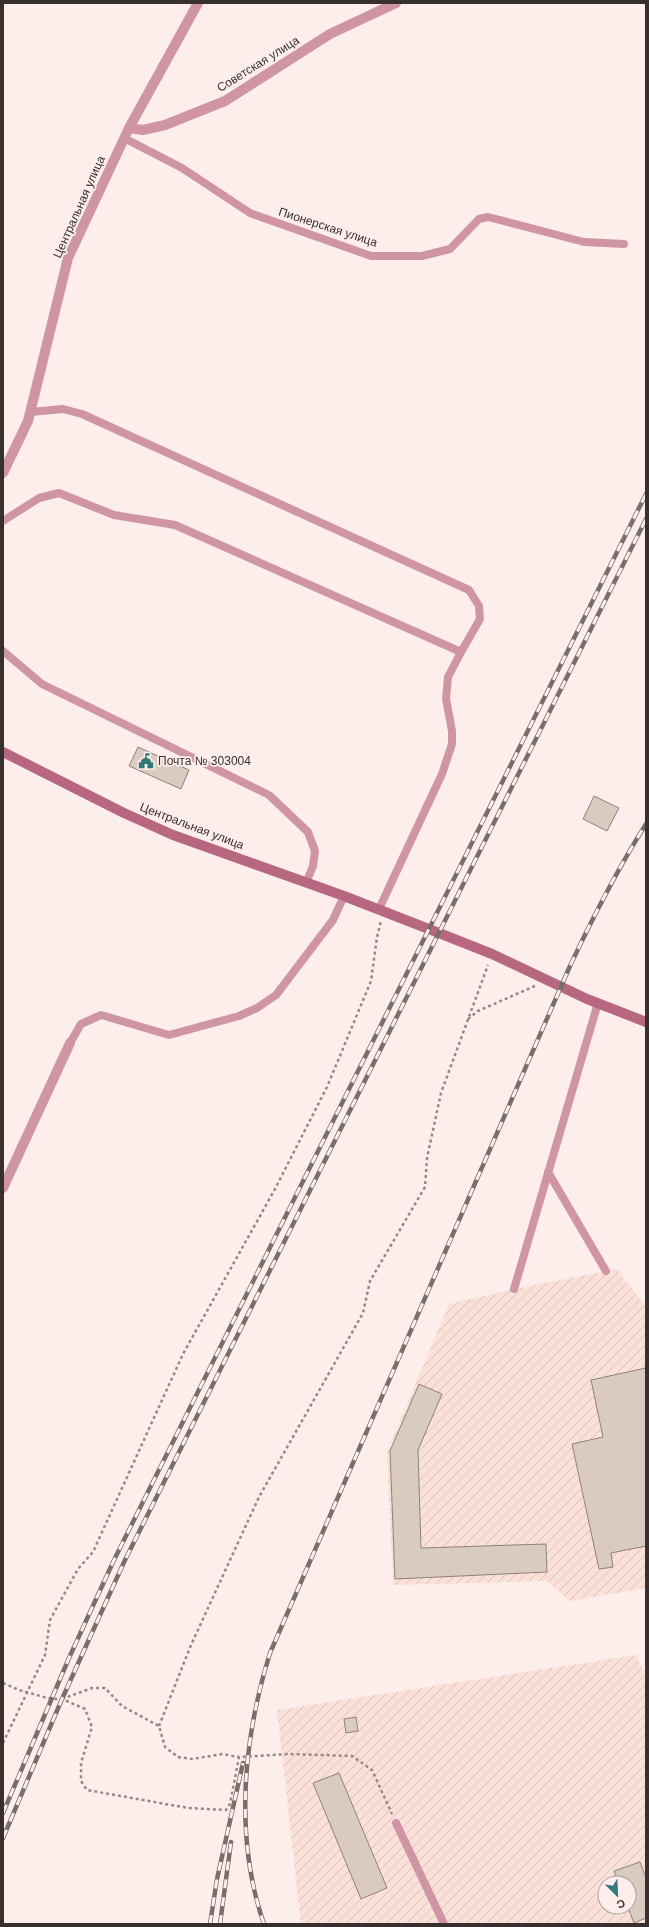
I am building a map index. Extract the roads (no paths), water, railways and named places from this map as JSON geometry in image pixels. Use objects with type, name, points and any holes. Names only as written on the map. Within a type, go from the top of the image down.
[{"type":"street","name":"Советская улица","points":[[129,128],[143,130],[165,125],[225,101],[330,34],[396,3]]},
{"type":"street","name":"Центральная улица","points":[[4,469],[28,421],[68,258],[129,128],[196,7]]},
{"type":"street","name":"Центральная улица","points":[[3,752],[124,813],[173,835],[382,910],[492,954],[548,981],[646,1022]]},
{"type":"street","points":[[3,1188],[70,1043]]},
{"type":"lane","name":"Пионерская улица","points":[[124,138],[182,168],[250,213],[371,256],[422,256],[450,249],[479,219],[488,217],[584,242],[624,244]]},
{"type":"lane","points":[[30,412],[63,409],[82,414],[469,590],[479,606],[480,619],[448,677],[446,699],[452,730],[452,744],[442,774],[382,910]]},
{"type":"lane","points":[[3,521],[39,498],[59,493],[114,515],[175,525],[461,652]]},
{"type":"lane","points":[[3,651],[42,684],[269,795],[308,832],[316,851],[313,866],[306,883]]},
{"type":"lane","points":[[70,1043],[81,1024],[101,1015],[169,1036],[239,1016],[257,1008],[276,995],[333,920],[344,896]]},
{"type":"lane","points":[[514,1289],[598,1003]]},
{"type":"lane","points":[[548,1172],[606,1271]]},
{"type":"lane","points":[[396,1823],[444,1924]]},
{"type":"railway","points":[[3,1813],[69,1658],[114,1560],[646,494]]},
{"type":"railway","points":[[3,1838],[62,1699],[125,1560],[646,519]]},
{"type":"railway","points":[[264,1924],[248,1857],[246,1788],[248,1754],[253,1720],[270,1653],[570,966],[606,894],[646,824]]},
{"type":"railway","points":[[210,1924],[217,1879],[243,1763]]},
{"type":"railway","points":[[220,1924],[231,1842]]},
{"type":"place","name":"Почта № 303004","points":[[146,761]]}]
